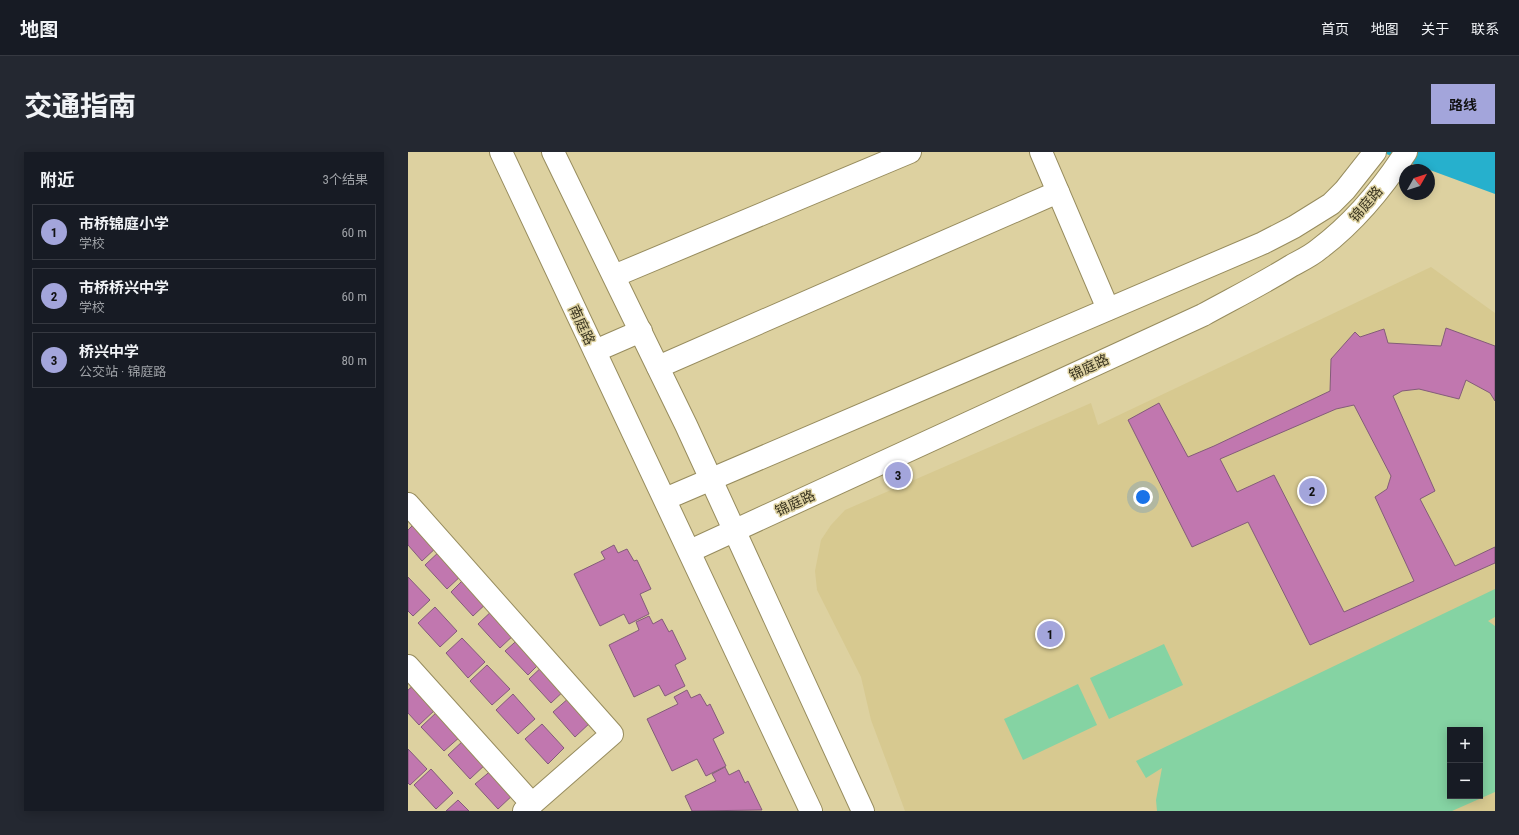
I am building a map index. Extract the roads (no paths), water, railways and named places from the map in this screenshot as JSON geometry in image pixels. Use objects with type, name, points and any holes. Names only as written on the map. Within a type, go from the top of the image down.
[{"type":"street","name":"南庭路","points":[[500,152],[665,499]]},
{"type":"street","points":[[553,152],[641,331],[711,479],[864,811]]},
{"type":"street","points":[[614,276],[910,152]]},
{"type":"street","points":[[1041,152],[1108,309]]},
{"type":"street","name":"锦庭路","points":[[690,552],[1203,315],[1273,277],[1318,250],[1350,223],[1366,207],[1406,152]]},
{"type":"street","name":"锦庭路","points":[[665,499],[1263,243],[1294,227],[1331,204],[1374,155]]},
{"type":"street","points":[[658,367],[1058,192]]},
{"type":"street","points":[[595,351],[641,331]]},
{"type":"street","points":[[665,499],[812,811]]},
{"type":"street","points":[[408,504],[612,734],[528,808],[408,666]]},
{"type":"water","points":[[1381,152],[1495,152],[1495,194],[1435,172],[1435,164],[1414,164]]},
{"type":"place","name":"桥兴中学","points":[[898,475]]},
{"type":"place","name":"市桥桥兴中学","points":[[1312,491]]},
{"type":"place","name":"市桥锦庭小学","points":[[1050,634]]}]
